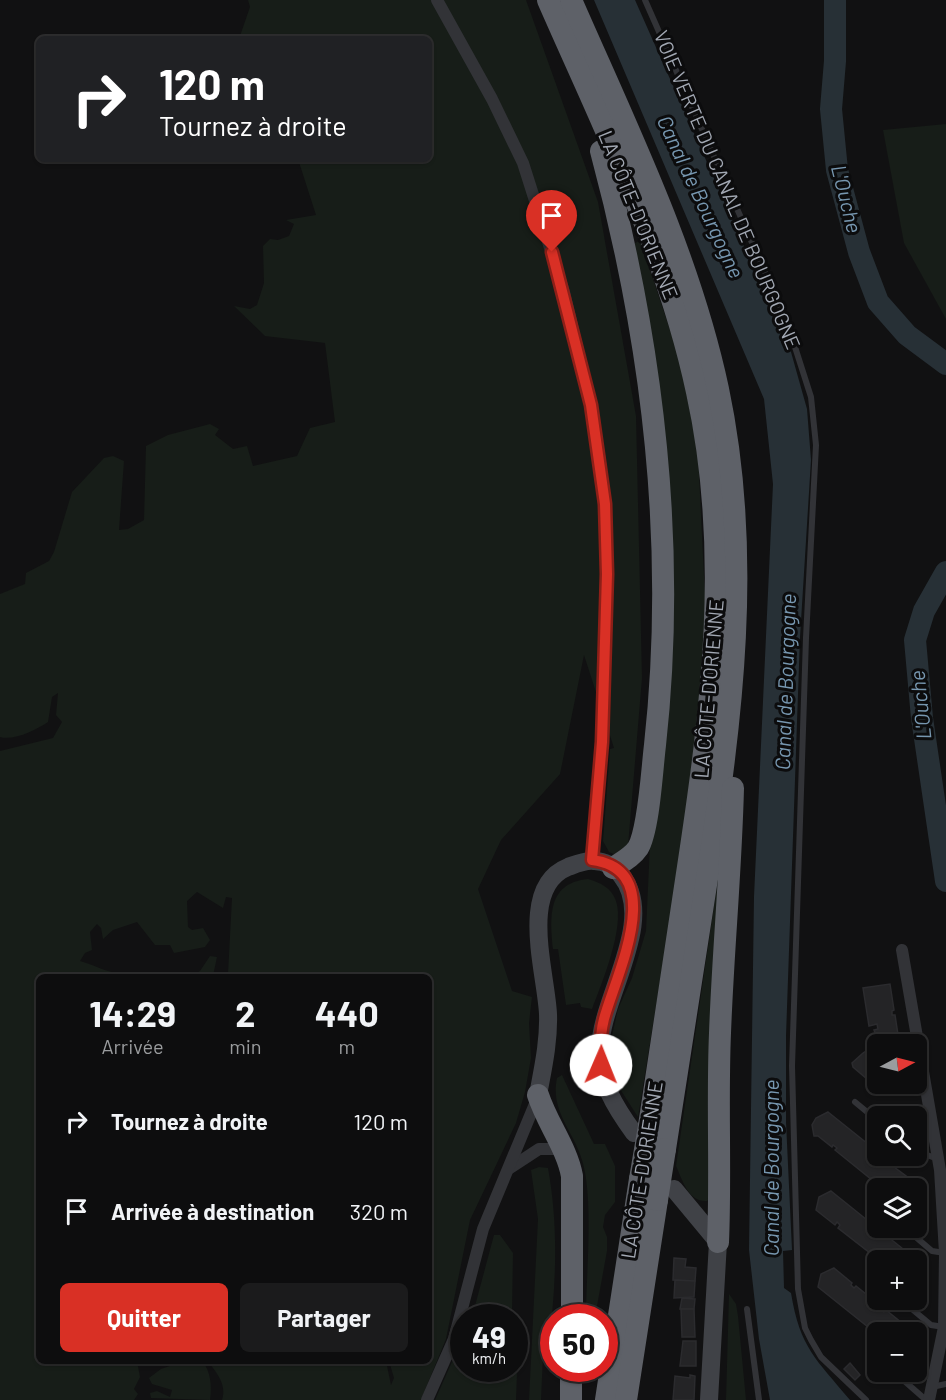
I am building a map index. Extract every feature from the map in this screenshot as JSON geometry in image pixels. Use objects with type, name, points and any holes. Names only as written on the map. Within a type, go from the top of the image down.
[{"type":"highway","name":"LA CÔTE-D'ORIENNE","points":[[571,0],[674,241],[705,336],[722,412],[730,464],[738,563],[731,707],[721,790],[665,1149],[666,1194],[626,1400]]},
{"type":"highway","name":"LA CÔTE-D'ORIENNE","points":[[552,9],[633,196],[672,296],[698,393],[713,492],[718,592],[712,692],[641,1130],[640,1179],[606,1400]]},
{"type":"highway","points":[[552,9],[601,149],[623,232],[643,340],[660,491],[663,610],[657,724],[650,784],[641,842],[632,854],[613,868]]},
{"type":"highway","points":[[718,1242],[721,1188],[720,1033],[731,876],[737,616]]},
{"type":"highway","points":[[538,1095],[571,1169],[573,1184],[572,1304]]},
{"type":"highway","points":[[571,1382],[571,1400]]},
{"type":"main road","points":[[538,1095],[545,1055],[548,1016],[538,921],[539,902],[545,886],[557,873],[592,860],[613,868],[630,889],[634,916],[628,945],[603,1020],[601,1065],[612,1101],[641,1130]]},
{"type":"main road","points":[[666,1194],[718,1242],[709,1400]]},
{"type":"street","points":[[437,0],[492,99],[523,163],[564,292],[591,405],[603,483],[607,539],[601,765],[592,860]]},
{"type":"street","points":[[902,950],[938,1159],[945,1253],[945,1327],[927,1400]]},
{"type":"street","points":[[427,1400],[454,1339],[483,1229],[526,1130],[538,1095]]},
{"type":"street","points":[[507,1171],[539,1149],[562,1149]]},
{"type":"lane","name":"VOIE VERTE DU CANAL DE BOURGOGNE","points":[[645,0],[787,322],[803,368],[816,421],[792,1066],[798,1289],[805,1328],[821,1357],[866,1400]]},
{"type":"lane","points":[[855,1102],[867,1112]]},
{"type":"lane","points":[[927,1155],[938,1159]]},
{"type":"lane","points":[[917,1238],[932,1251],[945,1253]]},
{"type":"lane","points":[[747,1309],[759,1400]]},
{"type":"lane","points":[[913,1310],[931,1325],[945,1327]]},
{"type":"lane","points":[[906,1382],[927,1400]]},
{"type":"lane","points":[[932,1387],[946,1384]]},
{"type":"shaded area","points":[[248,0],[526,0],[598,202],[636,416],[642,678],[628,846],[618,856],[609,852],[603,841],[610,749],[614,748],[584,655],[560,774],[501,840],[478,889],[512,991],[532,997],[529,1023],[531,1058],[516,1123],[470,1220],[453,1304],[450,1304],[446,1339],[421,1400],[222,1400],[222,1384],[210,1364],[387,1364],[391,1385],[394,1378],[390,1364],[432,1364],[432,974],[228,974],[232,898],[226,897],[223,908],[197,892],[187,901],[188,927],[192,930],[203,928],[210,940],[205,947],[174,953],[170,945],[155,945],[137,922],[113,930],[103,939],[101,928],[97,924],[90,932],[92,950],[85,953],[80,961],[123,974],[36,974],[36,1364],[138,1364],[140,1377],[134,1389],[138,1394],[134,1400],[0,1400],[0,751],[53,738],[62,722],[56,715],[58,693],[52,697],[48,722],[18,736],[0,737],[0,594],[25,584],[26,573],[49,561],[54,552],[72,492],[104,458],[113,456],[124,461],[119,530],[128,529],[144,520],[146,446],[168,435],[210,424],[219,429],[215,435],[233,449],[247,446],[253,466],[297,456],[310,428],[335,422],[325,343],[265,336],[234,306],[250,309],[257,305],[264,283],[263,246],[270,239],[278,240],[289,236],[294,224],[286,220],[316,215],[299,162],[432,162],[432,36],[240,36],[250,7]]},
{"type":"shaded area","points":[[946,124],[946,319],[904,243],[883,130]]},
{"type":"shaded area","points":[[640,240],[681,363],[698,453],[707,638],[681,852],[638,1117],[613,1078],[609,1049],[618,1009],[632,978],[646,931],[650,844],[667,671],[634,244]]},
{"type":"shaded area","points":[[718,878],[712,1196],[707,1201],[695,1198],[691,1194],[676,1166]]},
{"type":"shaded area","points":[[588,879],[601,884],[611,892],[618,912],[611,955],[592,1009],[581,1007],[580,1003],[566,1005],[558,949],[553,949],[551,925],[554,903],[558,894],[575,882]]},
{"type":"shaded area","points":[[210,956],[217,957],[213,974],[195,974],[200,971]]},
{"type":"shaded area","points":[[562,1075],[594,1144],[605,1144],[615,1166],[615,1202],[605,1215],[603,1227],[607,1237],[607,1251],[597,1304],[586,1304],[589,1215],[586,1176],[578,1149],[559,1111],[557,1078]]},
{"type":"shaded area","points":[[539,1167],[548,1168],[555,1236],[553,1304],[540,1304],[541,1400],[529,1400],[538,1219],[531,1170]]},
{"type":"shaded area","points":[[494,1235],[500,1235],[513,1253],[512,1304],[475,1304]]},
{"type":"shaded area","points":[[729,1294],[736,1304],[738,1316],[746,1400],[726,1400]]},
{"type":"shaded area","points":[[175,1364],[204,1364],[210,1379],[210,1400],[151,1398],[150,1393],[157,1391],[170,1397],[172,1390],[152,1384],[149,1378],[161,1369]]},
{"type":"shaded area","points":[[450,1366],[450,1382],[517,1382],[516,1400],[435,1400]]},
{"type":"water","name":"Canal de Bourgogne","points":[[594,0],[635,0],[791,352],[807,409],[811,460],[800,637],[786,1036],[786,1122],[792,1250],[783,1251],[784,1288],[791,1293],[799,1327],[811,1352],[850,1400],[770,1400],[759,1339],[749,1250],[754,897],[773,484],[764,399]]},
{"type":"building","points":[[890,984],[894,1010],[892,1015],[895,1015],[898,1034],[876,1034],[874,1030],[878,1029],[877,1024],[869,1026],[863,988]]},
{"type":"building","points":[[867,1050],[867,1079],[853,1067],[852,1063]]},
{"type":"building","points":[[828,1112],[867,1143],[867,1166],[893,1166],[909,1178],[870,1178],[835,1150],[837,1148],[833,1145],[832,1147],[818,1136],[814,1136],[812,1125],[816,1118]]},
{"type":"building","points":[[831,1191],[867,1220],[867,1238],[889,1238],[904,1250],[867,1251],[838,1228],[840,1225],[837,1222],[835,1225],[816,1210],[819,1197]]},
{"type":"building","points":[[674,1258],[686,1259],[685,1267],[696,1268],[695,1281],[673,1280]]},
{"type":"building","points":[[834,1268],[852,1283],[854,1288],[856,1286],[867,1295],[867,1310],[883,1310],[884,1312],[886,1310],[901,1322],[867,1322],[867,1326],[818,1287],[821,1274]]},
{"type":"building","points":[[675,1280],[695,1281],[694,1297],[674,1298]]},
{"type":"building","points":[[682,1298],[695,1299],[694,1309],[680,1309]]},
{"type":"building","points":[[681,1309],[694,1309],[695,1337],[682,1337]]},
{"type":"building","points":[[683,1341],[696,1341],[696,1366],[680,1366]]},
{"type":"building","points":[[850,1363],[860,1375],[855,1380],[844,1369]]},
{"type":"building","points":[[690,1375],[695,1376],[694,1400],[673,1400],[675,1376],[690,1378]]},
{"type":"waterway","name":"L'Ouche","points":[[835,0],[835,61],[831,109],[837,170],[859,252],[878,302],[907,335],[946,364]]},
{"type":"waterway","name":"L'Ouche","points":[[946,572],[924,611],[915,640],[922,718],[946,881]]},
{"type":"route","points":[[552,252],[591,405],[605,504],[607,574],[602,742],[592,860],[606,863],[620,874],[630,889],[634,908],[633,928],[603,1020],[600,1039],[601,1065]]}]
